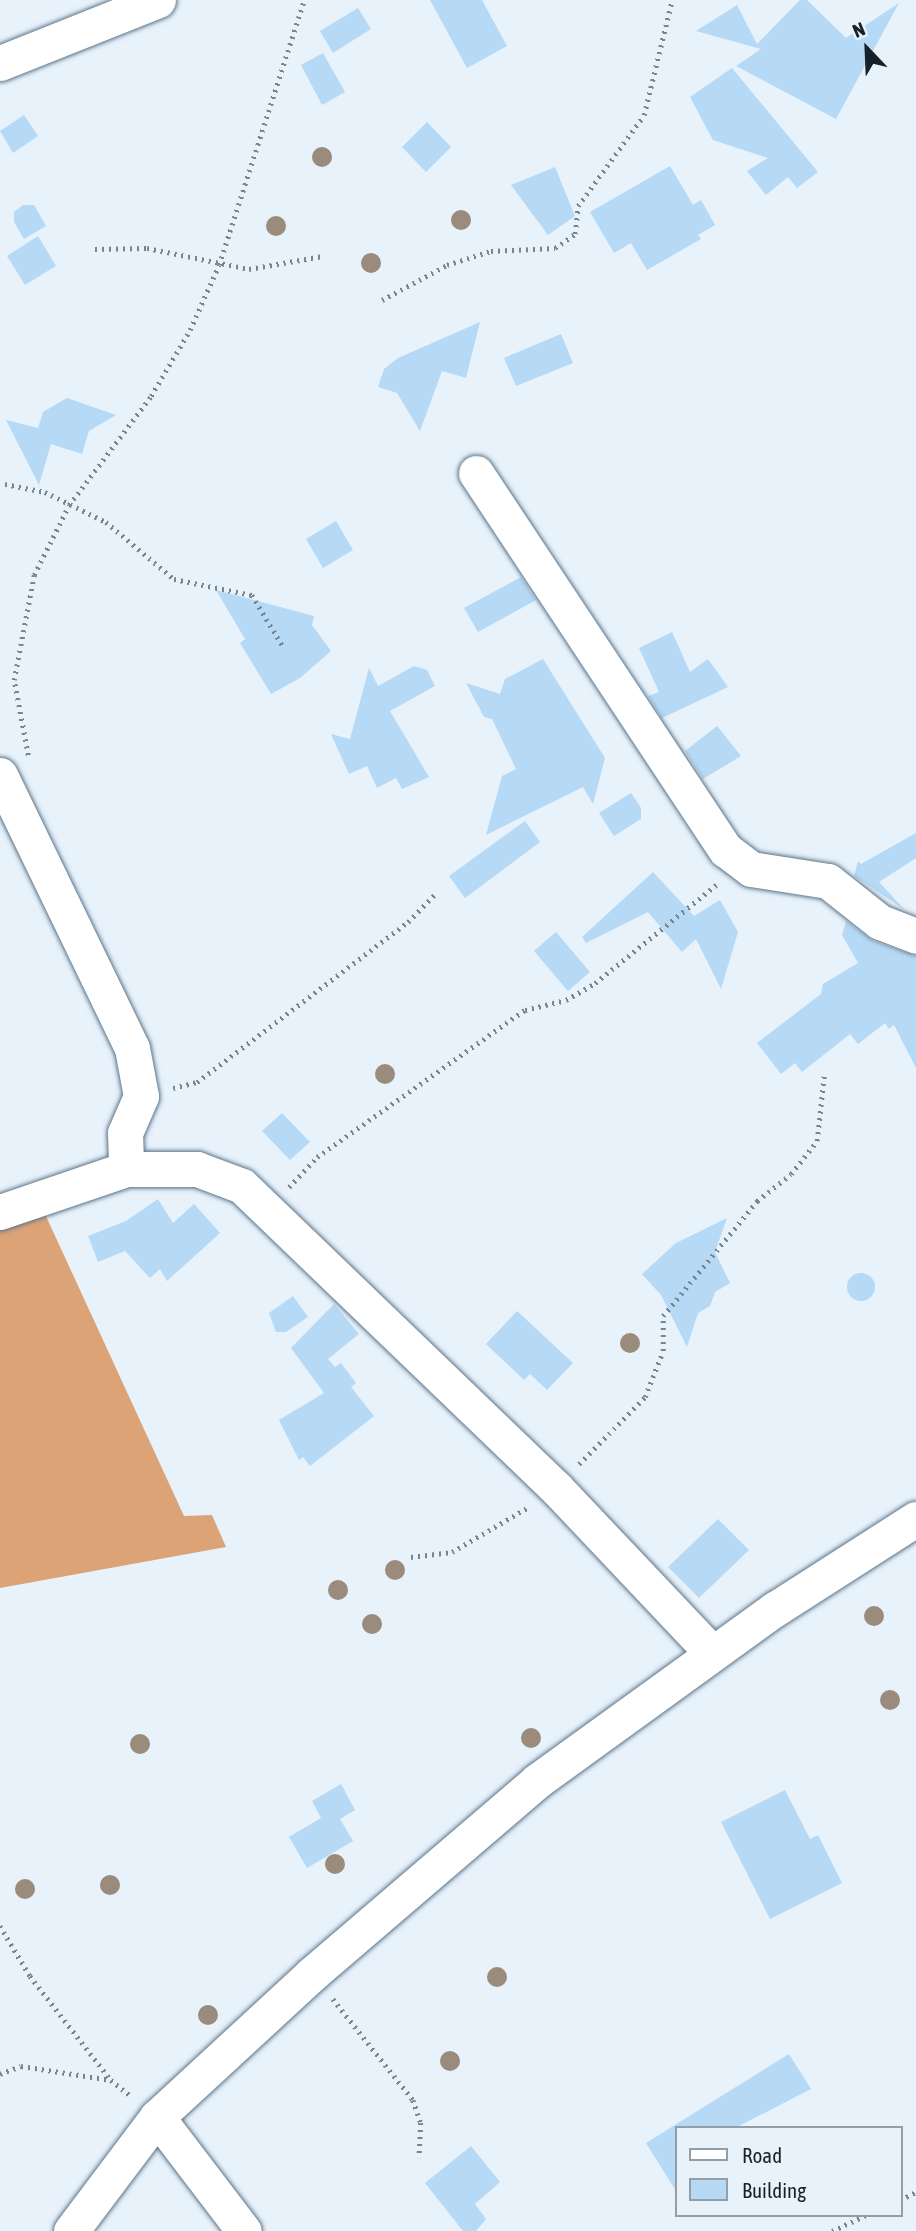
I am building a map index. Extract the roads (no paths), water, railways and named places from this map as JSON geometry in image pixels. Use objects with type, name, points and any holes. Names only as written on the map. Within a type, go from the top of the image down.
[{"type":"street","points":[[0,63],[158,0]]},
{"type":"street","points":[[476,473],[698,812],[741,864],[766,874],[828,881],[880,922],[916,936]]},
{"type":"street","points":[[14,767],[132,1048],[141,1096],[125,1133],[126,1169]]},
{"type":"street","points":[[0,1212],[126,1169],[197,1170],[242,1186],[269,1208],[386,1329],[556,1488],[712,1653]]},
{"type":"street","points":[[71,2231],[157,2117],[312,1974],[537,1781],[712,1653],[916,1520]]},
{"type":"street","points":[[157,2117],[244,2231]]}]
